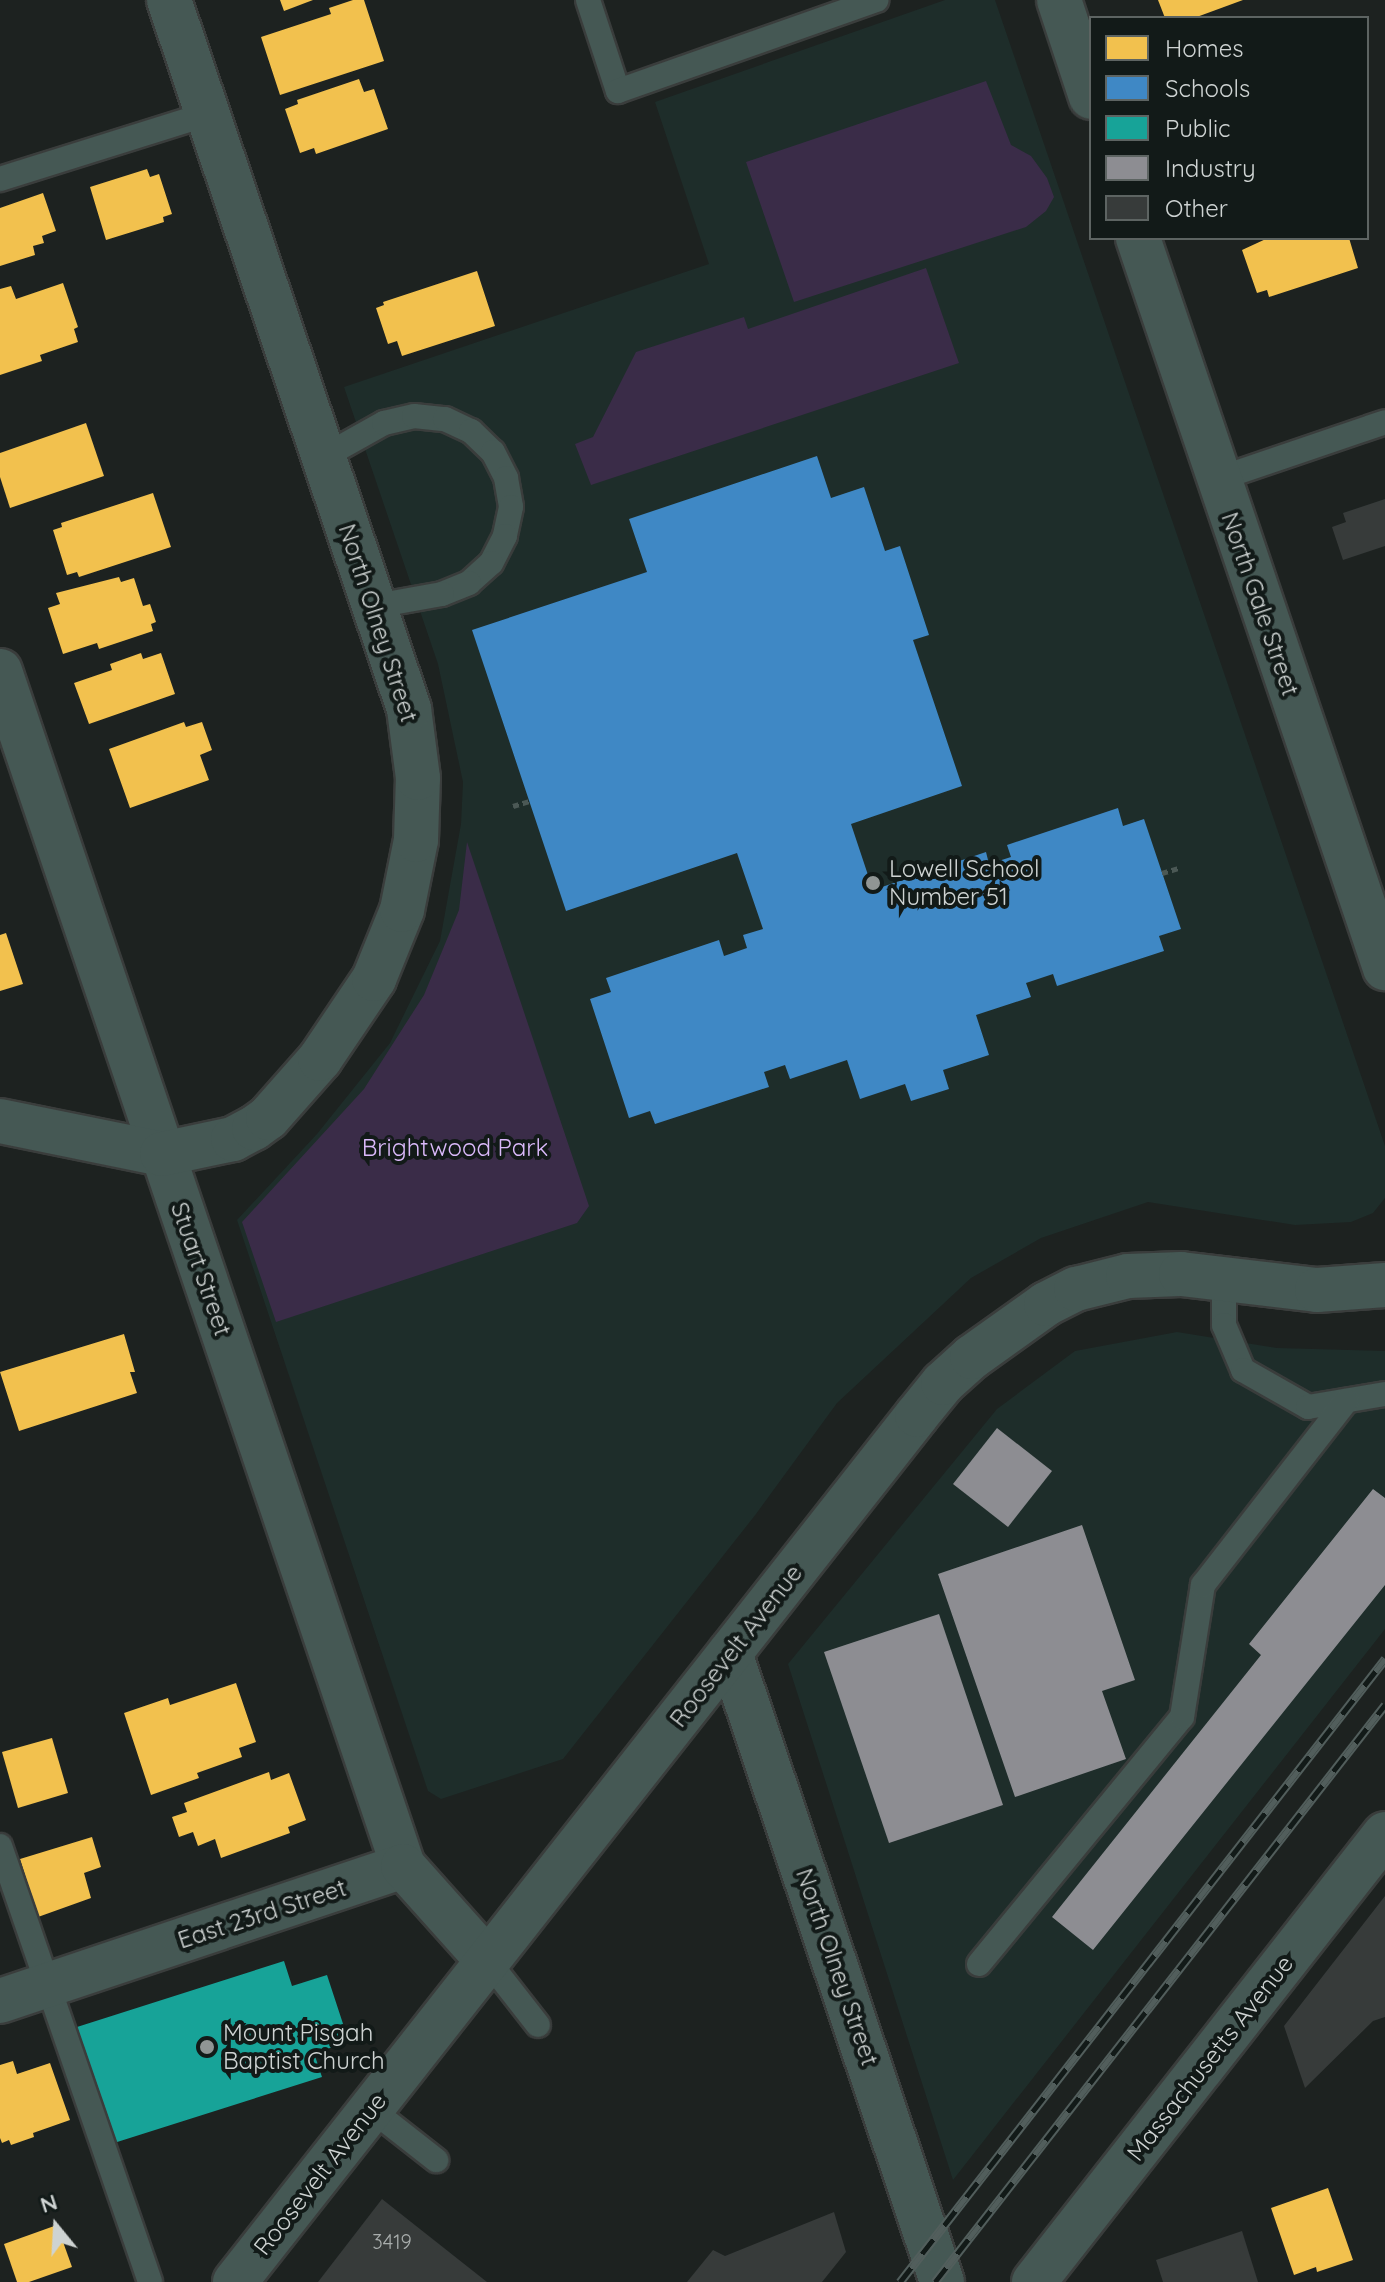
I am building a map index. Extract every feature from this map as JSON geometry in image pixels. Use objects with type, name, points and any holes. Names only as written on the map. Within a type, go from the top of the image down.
[{"type":"street","name":"North Olney Street","points":[[162,1154],[233,1139],[268,1118],[346,1025],[374,979],[388,947],[410,876],[417,825],[418,778],[409,709],[169,0]]},
{"type":"street","points":[[1059,0],[1089,91]]},
{"type":"street","name":"North Gale Street","points":[[1139,240],[1385,968]]},
{"type":"street","name":"Stuart Street","points":[[0,671],[403,1866]]},
{"type":"street","points":[[0,1121],[162,1154]]},
{"type":"street","name":"Roosevelt Avenue","points":[[235,2282],[943,1383],[972,1357],[1046,1304],[1076,1289],[1140,1275],[1224,1278],[1317,1290],[1385,1285]]},
{"type":"street","name":"North Olney Street","points":[[730,1653],[942,2282]]},
{"type":"street","name":"Massachusetts Avenue","points":[[1034,2282],[1385,1834]]},
{"type":"street","points":[[403,1866],[488,1961]]},
{"type":"street","name":"East 23rd Street","points":[[0,2001],[403,1866]]},
{"type":"lane","points":[[588,0],[618,91],[876,0]]},
{"type":"lane","points":[[0,179],[208,114]]},
{"type":"lane","points":[[325,456],[384,423],[414,416],[445,419],[471,431],[493,452],[506,478],[511,507],[505,536],[491,563],[469,583],[442,594],[375,606]]},
{"type":"lane","points":[[1218,479],[1385,422]]},
{"type":"lane","points":[[1224,1278],[1224,1325],[1243,1370],[1308,1407],[1385,1394]]},
{"type":"lane","points":[[979,1964],[1182,1717],[1203,1585],[1346,1401]]},
{"type":"lane","points":[[0,1846],[150,2282]]},
{"type":"lane","points":[[488,1961],[538,2025]]},
{"type":"lane","points":[[371,2109],[436,2160]]},
{"type":"path","points":[[513,806],[529,801]]},
{"type":"path","points":[[1162,873],[1178,868]]},
{"type":"shaded area","name":"Lowell School Number 51","points":[[945,0],[995,0],[1385,1146],[1385,1198],[1373,1213],[1351,1222],[1295,1225],[1148,1202],[1041,1238],[971,1278],[837,1403],[756,1514],[563,1759],[441,1799],[428,1791],[237,1220],[317,1134],[390,1043],[440,941],[461,824],[463,782],[438,664],[344,387],[709,264],[655,102]]},
{"type":"shaded area","points":[[1177,1332],[1277,1348],[1385,1351],[1385,1629],[953,2180],[788,1664],[997,1409],[1075,1351]]},
{"type":"green space","points":[[986,81],[1011,145],[1031,156],[1047,178],[1054,197],[1046,211],[1026,227],[794,302],[746,162]]},
{"type":"green space","points":[[926,268],[959,363],[591,485],[575,444],[593,437],[636,352],[744,317],[748,329]]},
{"type":"green space","name":"Brightwood Park","points":[[467,842],[589,1206],[577,1223],[276,1322],[242,1222],[364,1089],[424,995],[459,910]]},
{"type":"building: Homes","points":[[280,0],[313,0],[284,11]]},
{"type":"building: Homes","points":[[353,0],[364,0],[384,61],[280,95],[261,37],[331,14],[329,8]]},
{"type":"building: Homes","points":[[1158,0],[1243,0],[1199,16],[1164,16]]},
{"type":"building: Homes","points":[[359,79],[364,92],[374,89],[388,129],[316,154],[314,148],[300,153],[285,109],[298,104],[297,100]]},
{"type":"building: Homes","points":[[147,169],[150,177],[159,174],[172,214],[163,217],[164,222],[106,240],[90,187]]},
{"type":"building: Homes","points":[[43,193],[56,231],[42,236],[44,243],[33,246],[35,255],[0,266],[0,208]]},
{"type":"building: Homes","points":[[1264,240],[1350,240],[1358,268],[1269,297],[1267,290],[1257,293],[1242,250]]},
{"type":"building: Homes","points":[[477,271],[495,326],[402,356],[397,341],[388,344],[376,308],[384,305],[383,302]]},
{"type":"building: Homes","points":[[63,283],[78,327],[74,329],[78,342],[40,355],[42,361],[0,375],[0,289],[11,286],[16,299]]},
{"type":"building: Homes","points":[[86,423],[104,476],[10,508],[0,477],[0,453]]},
{"type":"building: Homes","points":[[153,493],[171,547],[79,577],[77,572],[67,575],[53,530],[62,527],[61,523]]},
{"type":"building: Homes","points":[[119,577],[121,582],[134,578],[143,606],[150,604],[156,622],[151,624],[153,631],[99,649],[97,643],[63,654],[48,608],[60,604],[56,593]]},
{"type":"building: Homes","points":[[141,653],[143,659],[161,653],[175,694],[89,724],[74,683],[112,670],[110,664]]},
{"type":"building: Homes","points":[[184,722],[186,727],[202,722],[212,750],[200,755],[209,780],[130,808],[109,749]]},
{"type":"building: Homes","points":[[6,933],[23,984],[0,991],[0,935]]},
{"type":"building: Homes","points":[[124,1334],[135,1372],[130,1372],[137,1393],[19,1431],[0,1372]]},
{"type":"building: Homes","points":[[236,1683],[256,1742],[239,1748],[242,1757],[197,1773],[199,1778],[151,1795],[124,1713],[168,1698],[170,1705]]},
{"type":"building: Homes","points":[[52,1738],[68,1793],[18,1808],[2,1752]]},
{"type":"building: Homes","points":[[269,1772],[271,1780],[289,1773],[306,1820],[288,1827],[290,1833],[221,1858],[215,1839],[198,1846],[193,1832],[179,1837],[172,1817],[187,1812],[184,1803]]},
{"type":"building: Homes","points":[[92,1837],[101,1867],[84,1873],[91,1898],[38,1917],[20,1859]]},
{"type":"building: Homes","points":[[13,2061],[17,2074],[50,2063],[70,2120],[33,2133],[34,2137],[11,2145],[9,2140],[2,2143],[0,2138],[0,2065]]},
{"type":"building: Homes","points":[[1328,2188],[1353,2260],[1317,2272],[1316,2267],[1294,2275],[1271,2208]]},
{"type":"building: Homes","points":[[57,2225],[72,2267],[29,2282],[17,2282],[4,2244]]},
{"type":"building: Schools","points":[[817,456],[831,498],[864,487],[885,551],[900,546],[929,635],[913,640],[962,786],[851,824],[873,890],[986,852],[989,864],[1011,857],[1007,845],[1118,808],[1123,826],[1144,819],[1181,929],[1159,936],[1164,951],[1057,986],[1053,974],[1026,983],[1031,997],[976,1015],[989,1055],[943,1070],[949,1089],[911,1101],[905,1084],[860,1099],[847,1060],[790,1079],[785,1065],[764,1072],[769,1087],[655,1124],[650,1111],[629,1118],[590,999],[611,992],[606,978],[719,940],[724,956],[747,948],[743,935],[763,929],[737,853],[566,911],[472,630],[647,572],[629,519]]},
{"type":"building: Public","name":"Mount Pisgah Baptist Church","points":[[284,1961],[292,1986],[327,1975],[349,2042],[314,2053],[322,2077],[114,2143],[77,2027]]},
{"type":"building: Industry","points":[[997,1428],[1052,1471],[1008,1527],[953,1484]]},
{"type":"building: Industry","points":[[1373,1489],[1385,1498],[1385,1585],[1093,1950],[1052,1917],[1261,1655],[1249,1644]]},
{"type":"building: Industry","points":[[1082,1525],[1135,1680],[1102,1691],[1126,1759],[1015,1797],[938,1574]]},
{"type":"building: Industry","points":[[939,1614],[1003,1805],[889,1843],[824,1652]]},
{"type":"building: Other","points":[[1385,499],[1385,546],[1343,560],[1332,527],[1346,522],[1343,513]]},
{"type":"building: Other","points":[[1385,1896],[1385,2017],[1373,2021],[1305,2088],[1284,2026]]},
{"type":"building: Other","points":[[382,2199],[487,2282],[318,2282]]},
{"type":"building: Other","points":[[834,2212],[846,2252],[822,2282],[687,2282],[713,2250],[725,2256]]},
{"type":"building: Other","points":[[1242,2231],[1258,2282],[1163,2282],[1156,2260]]},
{"type":"railway","points":[[900,2282],[1385,1659]]},
{"type":"railway","points":[[935,2282],[1385,1705]]},
{"type":"place","name":"Lowell School Number 51","points":[[873,883]]},
{"type":"place","name":"Mount Pisgah Baptist Church","points":[[207,2047]]}]
